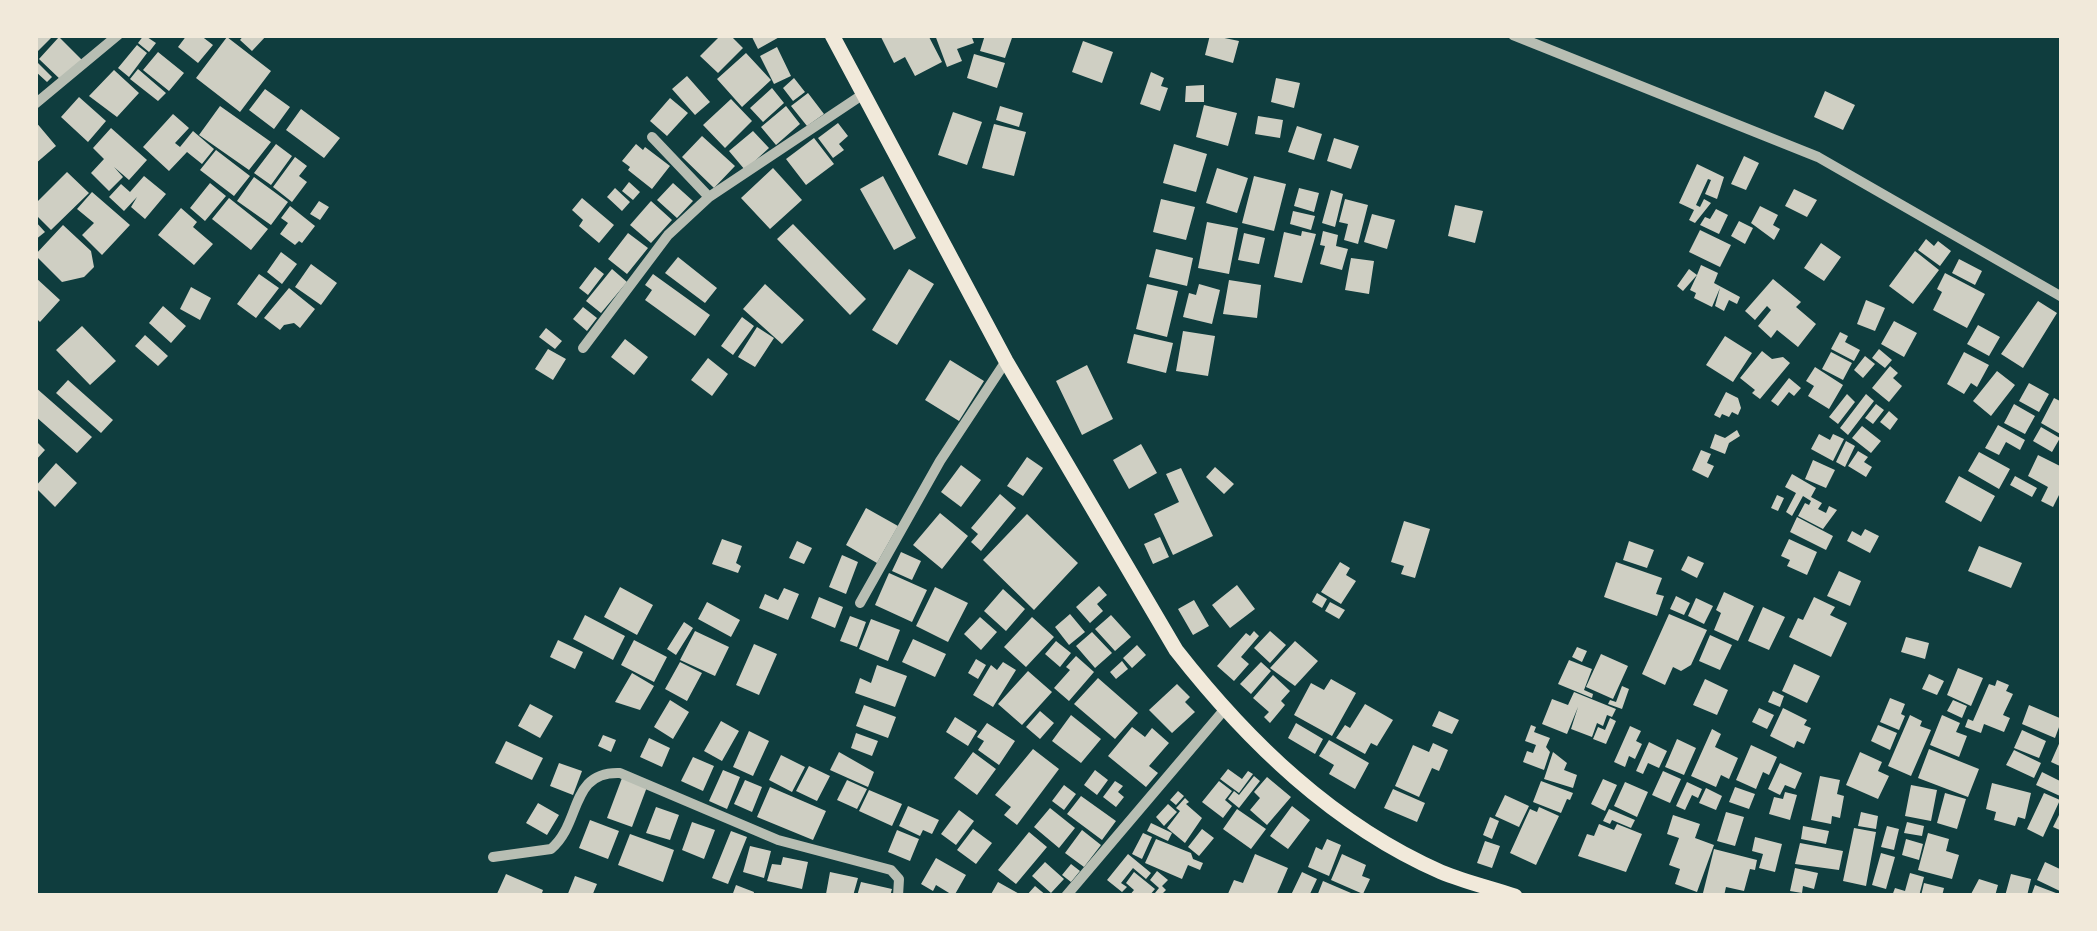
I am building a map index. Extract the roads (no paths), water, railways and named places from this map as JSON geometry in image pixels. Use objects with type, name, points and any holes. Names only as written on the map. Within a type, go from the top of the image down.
[{"type":"main road","points":[[832,35],[1006,361],[1176,650],[1224,710],[1313,795],[1390,846],[1444,873],[1515,896]]},
{"type":"street","points":[[35,104],[118,35]]},
{"type":"street","points":[[1513,35],[1818,157],[2062,297]]},
{"type":"street","points":[[583,348],[668,235],[708,197],[865,93]]},
{"type":"street","points":[[652,137],[708,197]]},
{"type":"street","points":[[860,603],[932,475],[1006,361]]},
{"type":"street","points":[[1066,896],[1224,710]]},
{"type":"street","points":[[493,857],[551,849],[566,832],[588,782],[606,772],[620,773],[778,840],[891,870],[899,879],[898,896]]}]
